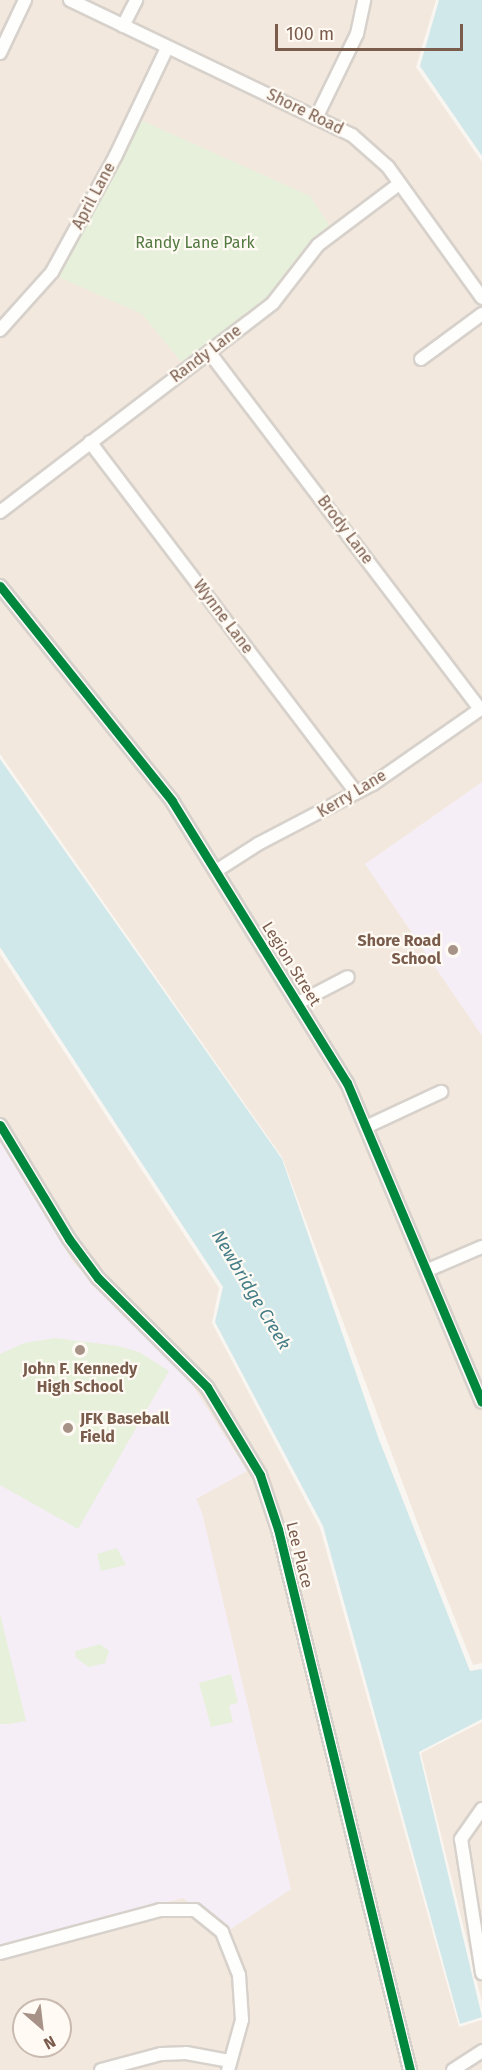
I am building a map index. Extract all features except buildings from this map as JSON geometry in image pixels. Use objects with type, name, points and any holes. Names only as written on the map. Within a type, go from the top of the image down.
[{"type":"street","points":[[0,53],[25,0]]},
{"type":"street","name":"Shore Road","points":[[70,0],[316,118],[361,142],[399,184],[482,298]]},
{"type":"street","points":[[123,26],[136,0]]},
{"type":"street","points":[[316,118],[357,34],[364,0]]},
{"type":"street","name":"April Lane","points":[[0,330],[52,273],[116,155],[167,48]]},
{"type":"street","name":"Randy Lane","points":[[0,512],[273,303],[330,234],[399,184]]},
{"type":"street","points":[[421,359],[482,314]]},
{"type":"street","name":"Brody Lane","points":[[209,352],[481,708]]},
{"type":"street","name":"Wynne Lane","points":[[90,442],[356,792]]},
{"type":"street","name":"Legion Street","points":[[0,586],[172,801],[347,1083],[368,1126],[482,1402]]},
{"type":"street","name":"Kerry Lane","points":[[216,871],[356,792],[481,708]]},
{"type":"street","points":[[298,1003],[348,977]]},
{"type":"street","points":[[368,1126],[441,1092]]},
{"type":"street","name":"Lee Place","points":[[0,1125],[69,1239],[98,1278],[207,1387],[260,1475],[278,1529],[410,2070]]},
{"type":"street","points":[[428,1270],[482,1247]]},
{"type":"street","points":[[482,1809],[460,1839],[482,1973]]},
{"type":"street","points":[[0,1953],[160,1910],[195,1910],[222,1932],[239,1975],[242,2020],[229,2066],[186,2053],[161,2054],[101,2070]]},
{"type":"street","points":[[453,2070],[482,2051]]},
{"type":"shaded area","points":[[0,0],[436,0],[416,67],[482,162],[482,1663],[473,1665],[422,1535],[282,1157],[0,754]]},
{"type":"shaded area","name":"Shore Road School","points":[[482,782],[482,1036],[365,864]]},
{"type":"shaded area","points":[[0,954],[219,1288],[212,1323],[320,1528],[459,2027],[482,2020],[482,2070],[0,2070]]},
{"type":"shaded area","points":[[0,1141],[73,1262],[190,1381],[247,1471],[196,1499],[202,1512],[291,1889],[228,1931],[183,1898],[0,1945]]},
{"type":"shaded area","points":[[482,1722],[482,2002],[421,1753]]},
{"type":"green space","name":"Randy Lane Park","points":[[136,118],[310,196],[331,228],[269,302],[184,365],[142,314],[54,275]]},
{"type":"green space","name":"JFK Baseball Field","points":[[55,1338],[118,1346],[139,1352],[169,1371],[78,1529],[0,1485],[0,1354],[24,1343]]},
{"type":"green space","points":[[117,1548],[126,1565],[101,1571],[97,1554]]},
{"type":"green space","points":[[0,1614],[26,1721],[10,1724],[0,1724]]},
{"type":"green space","points":[[100,1644],[109,1651],[105,1663],[89,1667],[76,1658],[75,1651]]},
{"type":"green space","points":[[231,1674],[238,1703],[229,1705],[233,1722],[211,1727],[199,1683]]},
{"type":"water","points":[[439,0],[482,0],[482,156],[420,66]]},
{"type":"water","name":"Newbridge Creek","points":[[0,759],[282,1159],[378,1437],[470,1671],[482,1669],[482,1719],[419,1752],[482,2017],[460,2024],[323,1526],[215,1322],[223,1287],[0,947]]},
{"type":"cycle path","points":[[0,586],[172,801],[347,1083],[482,1402]]},
{"type":"cycle path","points":[[0,1125],[69,1239],[98,1278],[207,1387],[260,1475],[278,1529],[410,2070]]},
{"type":"place","name":"Shore Road School","points":[[453,950]]},
{"type":"place","name":"John F. Kennedy High School","points":[[80,1350]]},
{"type":"place","name":"JFK Baseball Field","points":[[68,1428]]}]
